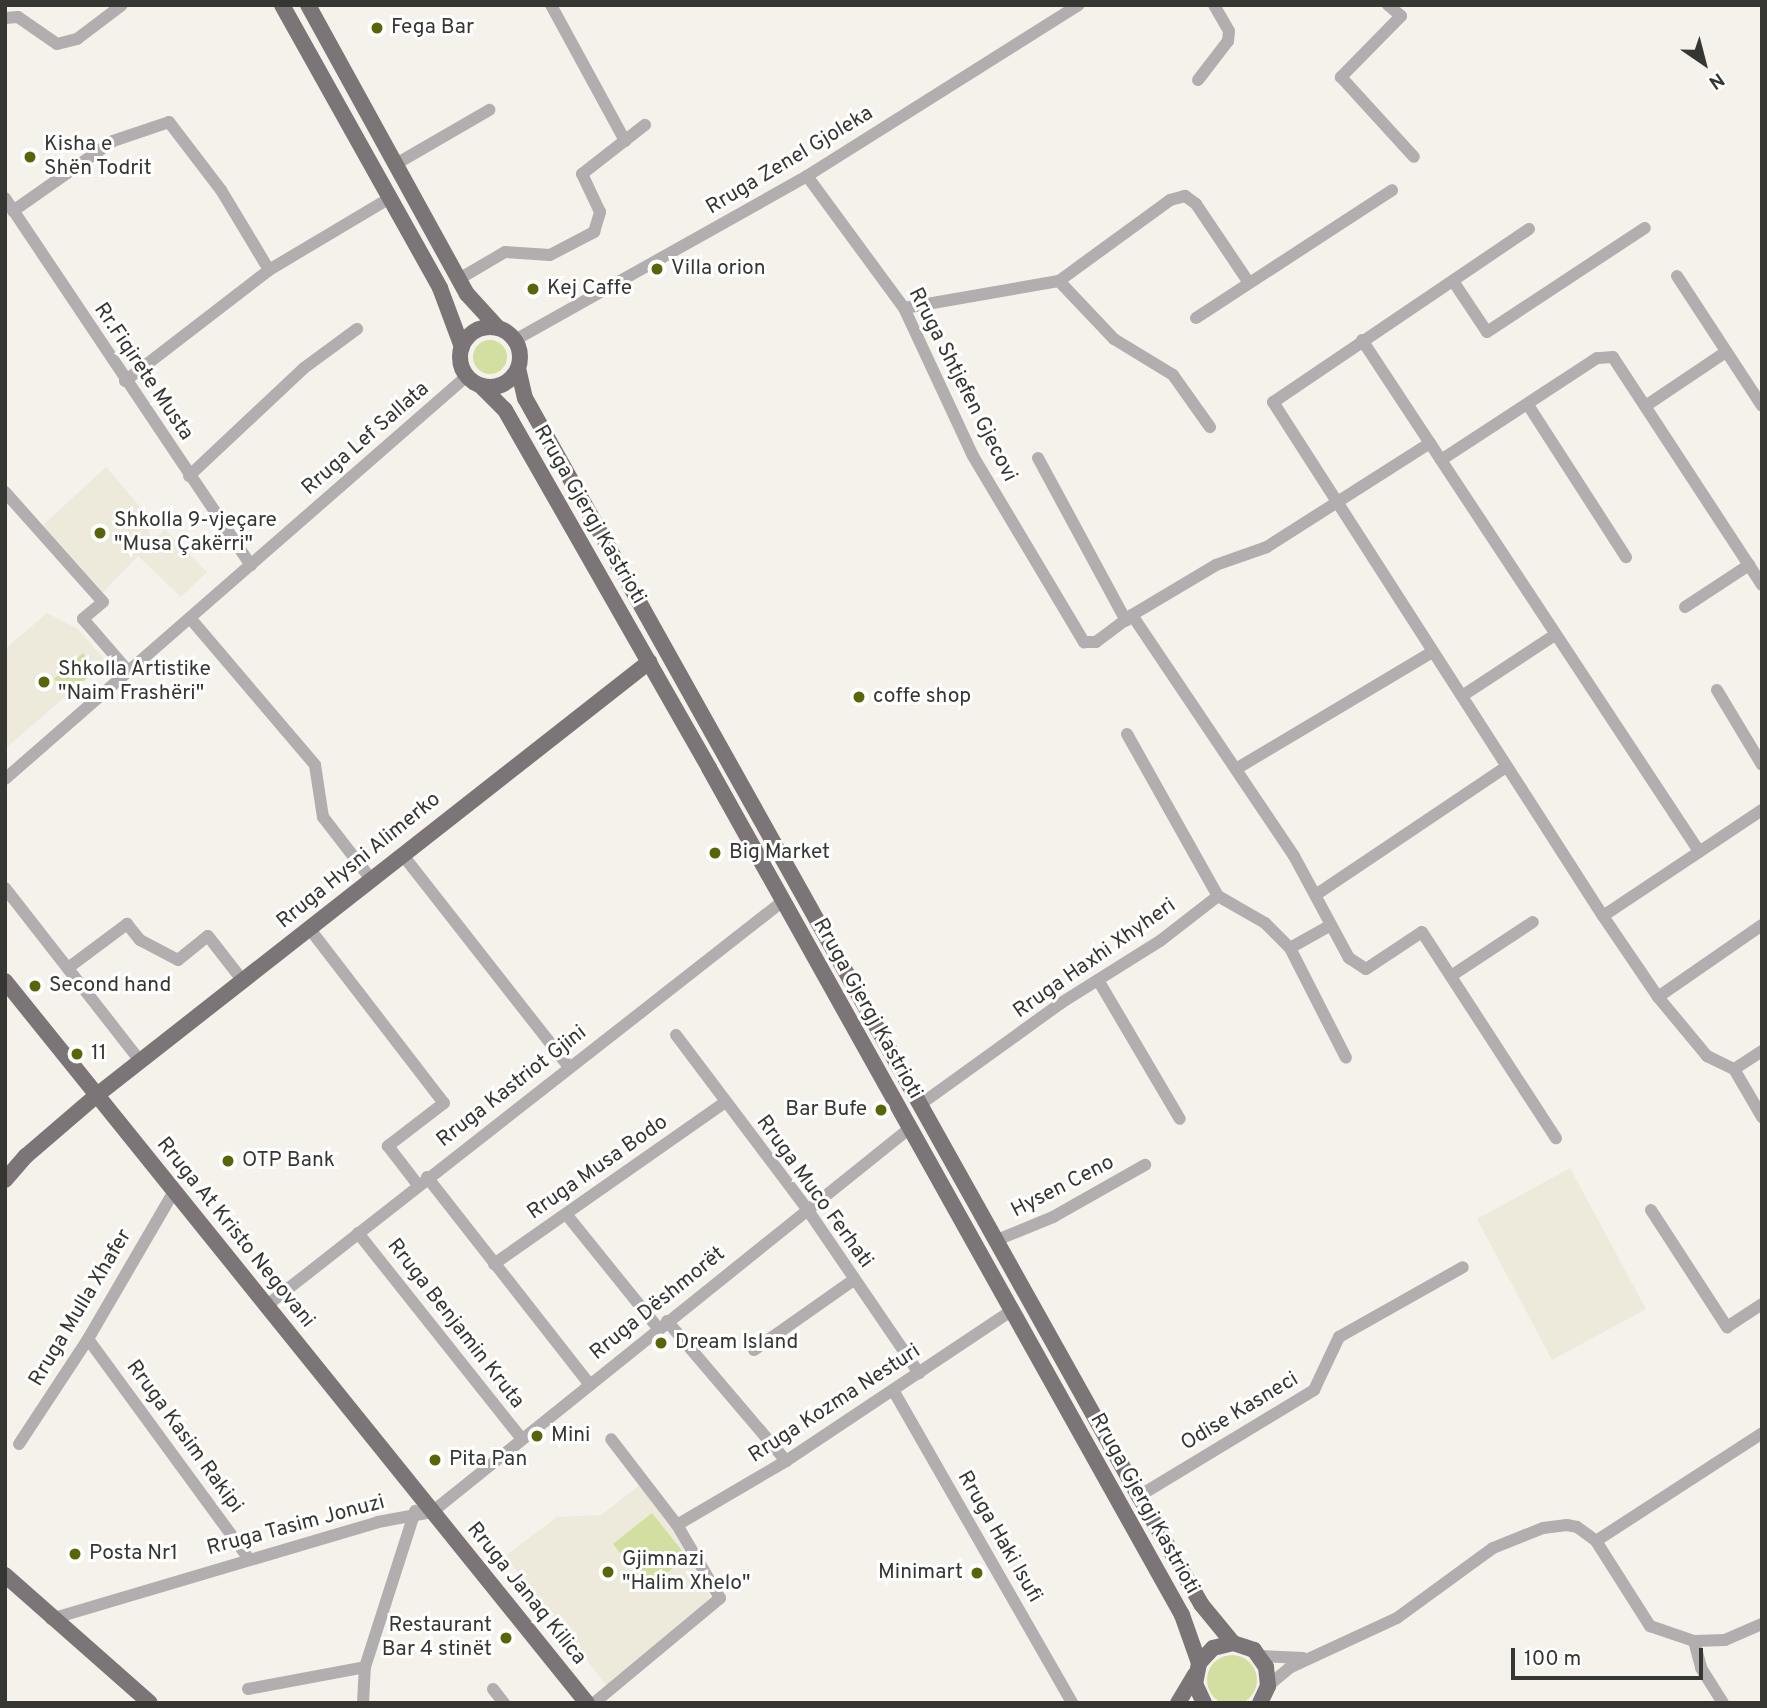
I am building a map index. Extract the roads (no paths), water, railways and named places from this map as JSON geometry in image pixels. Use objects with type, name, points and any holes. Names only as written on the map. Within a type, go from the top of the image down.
[{"type":"main road","points":[[282,5],[448,304],[462,348],[461,366],[467,376],[481,386],[507,382],[518,368],[515,340],[475,307],[308,5]]},
{"type":"main road","points":[[462,348],[476,331],[498,328]]},
{"type":"main road","name":"Rruga Gjergj Kastrioti","points":[[518,368],[525,398],[1139,1496],[1206,1612],[1233,1643]]},
{"type":"main road","name":"Rruga Gjergj Kastrioti","points":[[481,386],[505,410],[649,662],[1182,1615],[1204,1703]]},
{"type":"main road","name":"Rruga Hysni Alimerko","points":[[5,1180],[26,1156],[97,1095],[649,662]]},
{"type":"main road","name":"Rruga At Kristo Negovani","points":[[5,981],[432,1512]]},
{"type":"main road","name":"Rruga Janaq Kilica","points":[[432,1512],[586,1702]]},
{"type":"main road","points":[[5,1576],[150,1703]]},
{"type":"main road","points":[[1178,1703],[1197,1669],[1213,1648],[1233,1643],[1260,1656],[1268,1686],[1260,1703]]},
{"type":"street","points":[[5,18],[18,17],[57,44],[77,39],[122,5]]},
{"type":"street","points":[[551,5],[625,141]]},
{"type":"street","name":"Rruga Zenel Gjoleka","points":[[515,340],[807,176],[1079,5]]},
{"type":"street","points":[[1198,80],[1228,41],[1229,31],[1214,5]]},
{"type":"street","points":[[1388,5],[1401,16],[1341,77],[1414,157]]},
{"type":"street","points":[[396,164],[489,110]]},
{"type":"street","points":[[13,211],[113,141],[169,122],[221,190],[269,270]]},
{"type":"street","points":[[459,278],[505,252],[550,256],[594,232],[600,212],[582,174],[645,125]]},
{"type":"street","name":"Rruga Shtjefen Gjecovi","points":[[807,176],[904,308],[974,456],[1084,642],[1096,642],[1129,618]]},
{"type":"street","points":[[1196,318],[1392,190]]},
{"type":"street","points":[[904,308],[1059,281],[1170,200],[1185,196],[1196,204],[1249,283]]},
{"type":"street","name":"Rr.Fiqirete Musta","points":[[5,198],[125,381],[251,565]]},
{"type":"street","points":[[125,381],[269,270],[390,198]]},
{"type":"street","points":[[1452,281],[1487,332],[1645,228]]},
{"type":"street","points":[[1529,229],[1273,402],[1340,503],[1432,652],[1658,997],[1707,1056],[1734,1069],[1762,1117]]},
{"type":"street","points":[[1677,276],[1762,406]]},
{"type":"street","points":[[1059,281],[1131,353],[1173,374],[1210,427]]},
{"type":"street","points":[[189,476],[304,368],[357,329]]},
{"type":"street","points":[[1362,340],[1699,852]]},
{"type":"street","points":[[1647,405],[1726,352]]},
{"type":"street","points":[[1441,460],[1606,356],[1619,362],[1762,585]]},
{"type":"street","name":"Rruga Lef Sallata","points":[[5,779],[467,376]]},
{"type":"street","points":[[1528,405],[1626,557]]},
{"type":"street","points":[[1129,618],[1197,575],[1268,547],[1430,443]]},
{"type":"street","points":[[1038,458],[1129,618],[1236,769],[1317,894],[1331,925],[1360,969],[1422,932],[1556,1138]]},
{"type":"street","points":[[5,492],[103,603],[83,619],[128,671]]},
{"type":"street","points":[[1685,607],[1749,565]]},
{"type":"street","points":[[190,618],[315,765],[323,817],[371,879]]},
{"type":"street","points":[[1462,696],[1555,635]]},
{"type":"street","points":[[1236,769],[1432,652]]},
{"type":"street","points":[[1717,690],[1762,765]]},
{"type":"street","points":[[1127,734],[1218,896],[1265,923],[1290,948],[1346,1058]]},
{"type":"street","points":[[1317,894],[1506,766]]},
{"type":"street","points":[[1603,916],[1762,810]]},
{"type":"street","points":[[402,854],[569,1067]]},
{"type":"street","points":[[5,888],[140,1061]]},
{"type":"street","name":"Rruga Haxhi Xhyheri","points":[[921,1104],[1098,980],[1160,941],[1218,896]]},
{"type":"street","name":"Rruga Kastriot Gjini","points":[[266,1306],[783,901]]},
{"type":"street","points":[[1451,976],[1533,922]]},
{"type":"street","points":[[68,968],[127,923],[140,940],[178,960],[208,936],[243,981]]},
{"type":"street","points":[[1290,948],[1331,925]]},
{"type":"street","points":[[1658,997],[1762,925]]},
{"type":"street","points":[[309,929],[444,1103],[388,1146],[423,1181],[494,1264],[590,1385]]},
{"type":"street","points":[[1098,980],[1180,1119]]},
{"type":"street","name":"Rruga Muco Ferhati","points":[[676,1035],[724,1103],[807,1209],[919,1373]]},
{"type":"street","points":[[1734,1069],[1762,1051]]},
{"type":"street","name":"Rruga Musa Bodo","points":[[494,1264],[724,1103]]},
{"type":"street","name":"Rruga Dëshmorët","points":[[432,1512],[910,1128]]},
{"type":"street","name":"Hysen Ceno","points":[[997,1240],[1053,1217],[1145,1165]]},
{"type":"street","name":"Rruga Mulla Xhafer","points":[[19,1444],[88,1339],[174,1191]]},
{"type":"street","points":[[1651,1210],[1727,1327],[1760,1310]]},
{"type":"street","points":[[566,1214],[786,1461]]},
{"type":"street","name":"Rruga Benjamin Kruta","points":[[358,1233],[522,1439]]},
{"type":"street","name":"Odise Kasneci","points":[[1139,1496],[1314,1390],[1339,1336],[1463,1267]]},
{"type":"street","points":[[754,1350],[855,1279]]},
{"type":"street","name":"Rruga Kozma Nesturi","points":[[677,1525],[786,1461],[1011,1311]]},
{"type":"street","name":"Rruga Kasim Rakipi","points":[[88,1339],[248,1558]]},
{"type":"street","name":"Rruga Haki Isufi","points":[[893,1390],[1072,1703]]},
{"type":"street","points":[[1596,1541],[1762,1433]]},
{"type":"street","points":[[586,1702],[720,1598],[677,1525],[611,1439]]},
{"type":"street","points":[[363,1703],[365,1667],[420,1497]]},
{"type":"street","name":"Rruga Tasim Jonuzi","points":[[51,1619],[248,1558],[432,1512]]},
{"type":"street","points":[[1268,1686],[1310,1658],[1376,1631],[1467,1564],[1518,1536],[1567,1525],[1577,1527],[1596,1541],[1650,1626],[1694,1642],[1725,1640],[1762,1624]]},
{"type":"street","points":[[1694,1642],[1701,1668],[1723,1703]]},
{"type":"street","points":[[1260,1656],[1310,1658]]},
{"type":"street","points":[[248,1689],[365,1667]]},
{"type":"street","points":[[493,1689],[503,1703]]},
{"type":"place","name":"Fega Bar","points":[[377,28]]},
{"type":"place","name":"Kisha e Shën Todrit","points":[[30,157]]},
{"type":"place","name":"Villa orion","points":[[657,269]]},
{"type":"place","name":"Kej Caffe","points":[[533,289]]},
{"type":"place","name":"Shkolla 9-vjeçare \"Musa Çakërri\"","points":[[100,533]]},
{"type":"place","name":"Shkolla Artistike \"Naim Frashëri\"","points":[[44,682]]},
{"type":"place","name":"coffe shop","points":[[859,697]]},
{"type":"place","name":"Big Market","points":[[715,853]]},
{"type":"place","name":"Second hand","points":[[35,986]]},
{"type":"place","name":"11","points":[[77,1054]]},
{"type":"place","name":"Bar Bufe","points":[[881,1110]]},
{"type":"place","name":"OTP Bank","points":[[228,1161]]},
{"type":"place","name":"Dream Island","points":[[661,1343]]},
{"type":"place","name":"Mini","points":[[537,1436]]},
{"type":"place","name":"Pita Pan","points":[[435,1460]]},
{"type":"place","name":"Posta Nr1","points":[[75,1554]]},
{"type":"place","name":"Gjimnazi \"Halim Xhelo\"","points":[[608,1572]]},
{"type":"place","name":"Minimart","points":[[977,1573]]},
{"type":"place","name":"Restaurant Bar 4 stinët","points":[[506,1638]]}]
